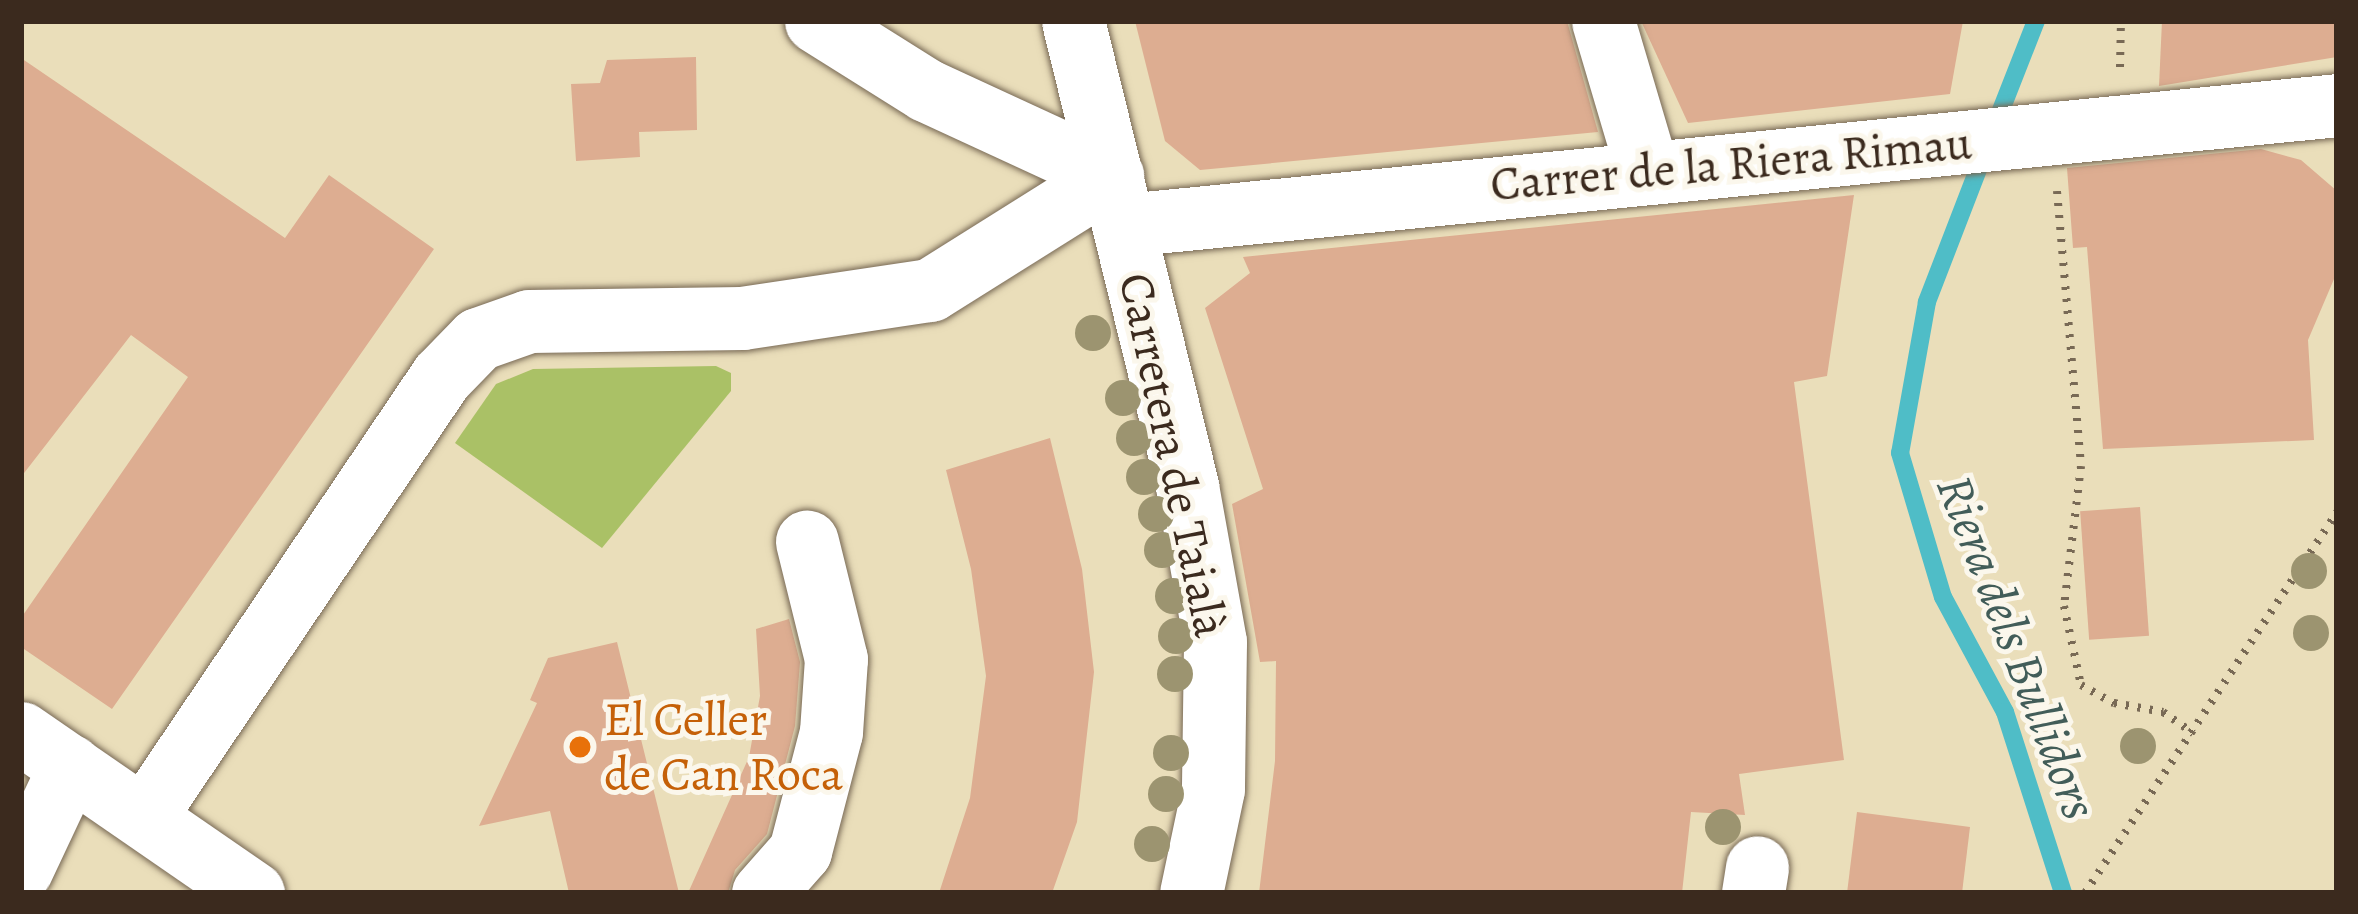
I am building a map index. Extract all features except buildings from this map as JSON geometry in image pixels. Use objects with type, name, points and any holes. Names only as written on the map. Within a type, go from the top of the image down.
[{"type":"street","points":[[816,21],[926,91],[1118,201]]},
{"type":"street","name":"Carretera de Taialà","points":[[1073,21],[1187,486],[1215,642],[1213,789],[1190,893]]},
{"type":"street","points":[[1603,21],[1647,170]]},
{"type":"street","name":"Carrer de la Riera Rimau","points":[[1118,201],[1647,170],[1926,148],[2337,105]]},
{"type":"street","points":[[144,817],[448,366],[478,339],[529,321],[742,318],[930,290],[1118,201]]},
{"type":"street","points":[[763,893],[800,850],[831,732],[836,658],[807,542]]},
{"type":"street","points":[[21,870],[46,750],[253,893]]},
{"type":"path","points":[[2081,129],[2055,165],[2081,466],[2064,607],[2080,685],[2114,703],[2163,712],[2193,733]]},
{"type":"path","points":[[2085,893],[2337,512]]},
{"type":"green space","points":[[716,366],[731,373],[731,391],[602,548],[455,443],[496,384],[533,369]]},
{"type":"waterway","name":"Riera dels Bullidors","points":[[1994,128],[2036,21]]},
{"type":"waterway","name":"Riera dels Bullidors","points":[[1984,154],[1927,302],[1900,453],[1943,597],[2005,712],[2063,893]]},
{"type":"place","name":"El Celler de Can Roca","points":[[580,747]]}]
